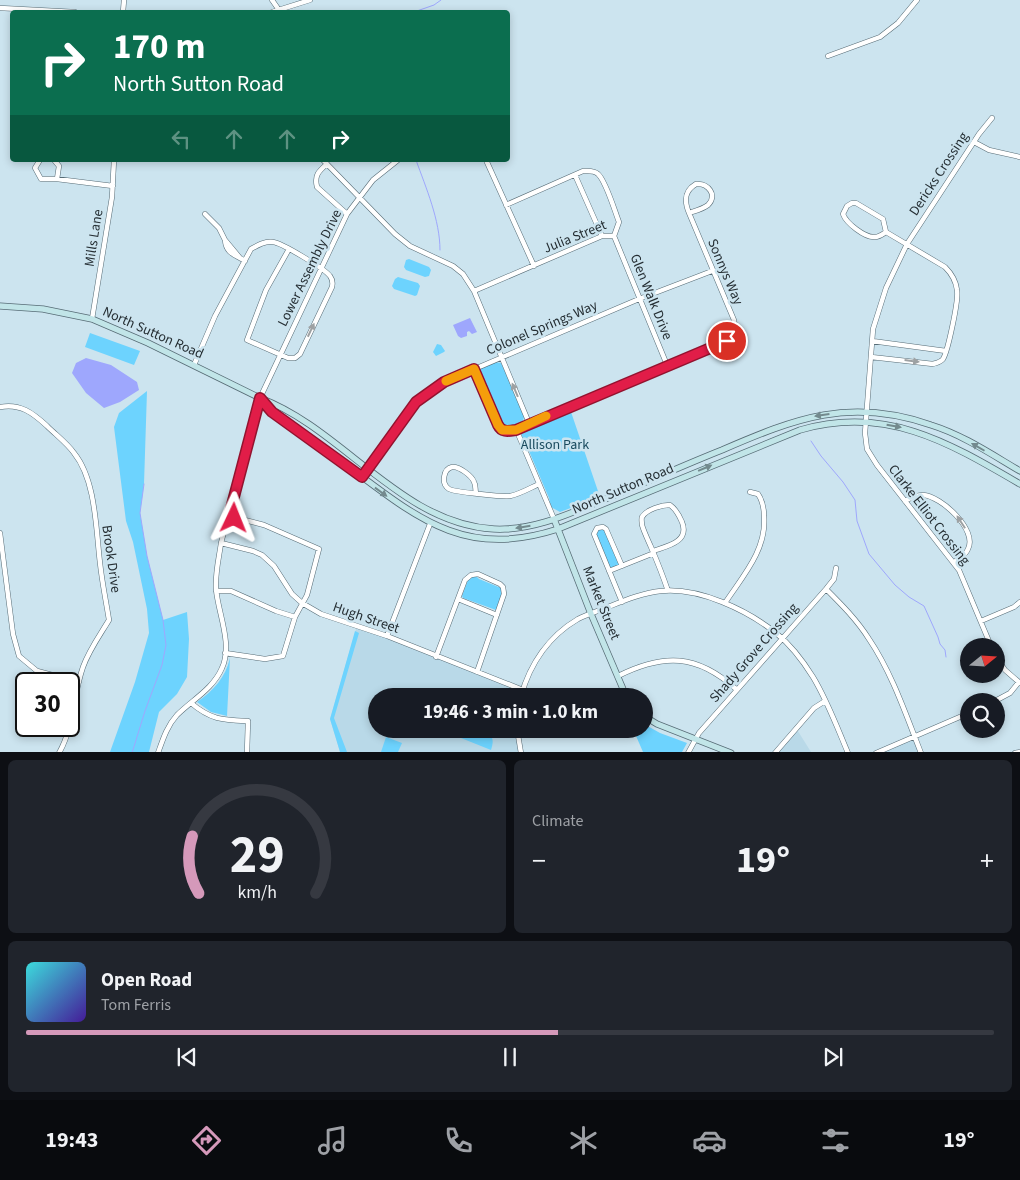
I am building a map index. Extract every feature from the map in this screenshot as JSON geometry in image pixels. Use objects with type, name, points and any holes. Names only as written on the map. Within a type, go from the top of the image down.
[{"type":"main road","name":"North Sutton Road","points":[[0,306],[42,309],[92,320],[117,329],[194,365],[276,404],[428,510],[461,524],[487,528],[531,526],[554,519],[775,427],[812,416],[840,412],[897,415],[947,430],[1020,471]]},
{"type":"main road","name":"North Sutton Road","points":[[260,398],[272,412],[430,524],[472,538],[494,540],[529,537],[558,529],[800,430],[831,424],[866,422],[900,427],[948,443],[1020,484]]},
{"type":"main road","name":"Market Street","points":[[554,519],[591,614],[623,688]]},
{"type":"main road","points":[[653,722],[723,751],[731,752]]},
{"type":"street","points":[[272,0],[279,10],[310,0]]},
{"type":"street","points":[[828,56],[880,37],[898,22],[918,0]]},
{"type":"street","points":[[0,8],[37,10]]},
{"type":"street","name":"Dericks Crossing","points":[[872,341],[873,330],[886,288],[907,244],[974,142],[992,118]]},
{"type":"street","points":[[974,142],[989,150],[1020,157]]},
{"type":"street","points":[[39,162],[35,168],[41,179],[57,179],[113,186]]},
{"type":"street","points":[[56,162],[60,166],[57,179]]},
{"type":"street","name":"Mills Lane","points":[[92,320],[108,225],[114,162]]},
{"type":"street","points":[[347,214],[335,206],[317,187],[315,180],[317,173],[325,162],[395,234],[410,246],[453,266],[463,274],[474,291],[529,423]]},
{"type":"street","name":"Lower Assembly Drive","points":[[226,653],[226,640],[216,591],[216,574],[222,543],[260,398],[347,214],[374,180],[396,162]]},
{"type":"street","points":[[487,162],[534,266]]},
{"type":"street","name":"Julia Street","points":[[474,291],[602,236],[614,236],[619,222],[598,173],[592,170],[575,175],[506,205]]},
{"type":"street","points":[[575,175],[602,236]]},
{"type":"street","name":"Sonnys Way","points":[[667,365],[730,339],[734,336],[736,330],[734,320],[712,271],[688,213],[685,204],[688,190],[696,184],[704,184],[710,189],[710,203],[688,213]]},
{"type":"street","points":[[871,357],[933,364],[943,360],[958,300],[958,290],[952,274],[945,266],[886,232],[883,219],[856,203],[852,203],[844,210],[845,220],[849,224],[870,236],[876,237],[886,232]]},
{"type":"street","points":[[205,214],[219,228],[230,249],[242,259]]},
{"type":"street","name":"Glen Walk Drive","points":[[614,236],[667,365]]},
{"type":"street","points":[[194,365],[242,259],[251,249],[262,243],[273,242],[289,249],[320,268],[330,276],[333,282],[300,354],[296,358],[291,359],[248,341],[247,338],[266,290],[289,249]]},
{"type":"street","name":"Colonel Springs Way","points":[[362,477],[416,402],[444,382],[639,299],[712,271]]},
{"type":"street","points":[[872,341],[946,351]]},
{"type":"street","name":"Clarke Elliot Crossing","points":[[872,341],[866,422],[866,444],[870,455],[954,562],[968,589],[988,638]]},
{"type":"street","points":[[474,369],[499,428],[506,431],[516,430],[667,365]]},
{"type":"street","name":"Brook Drive","points":[[0,406],[21,407],[35,416],[74,453],[87,477],[109,620],[91,649],[80,678]]},
{"type":"street","points":[[516,430],[554,519]]},
{"type":"street","points":[[476,493],[472,477],[458,468],[452,467],[444,476],[444,483],[447,488],[454,491],[476,493],[510,496],[540,484]]},
{"type":"street","points":[[725,603],[755,557],[763,537],[765,521],[762,502],[758,494],[750,492]]},
{"type":"street","points":[[905,501],[915,496],[926,496],[950,509],[959,518],[968,534],[970,545],[965,554],[954,562]]},
{"type":"street","points":[[609,571],[622,566],[653,552],[678,541],[683,535],[683,524],[670,506],[648,511],[642,518],[641,523],[653,552],[668,591]]},
{"type":"street","points":[[158,752],[170,725],[217,677],[222,668],[226,653],[265,659],[283,656],[294,617],[307,595],[319,549],[264,525],[229,516]]},
{"type":"street","points":[[387,636],[430,524]]},
{"type":"street","points":[[622,566],[608,531],[603,527],[597,528],[594,534],[622,602]]},
{"type":"street","points":[[0,533],[12,634],[19,656],[41,672]]},
{"type":"street","name":"Hugh Street","points":[[222,543],[262,555],[274,566],[285,585],[302,603],[321,614],[387,636],[518,688]]},
{"type":"street","name":"Shady Grove Crossing","points":[[688,752],[695,739],[736,689],[826,589],[834,579],[836,568]]},
{"type":"street","points":[[436,657],[467,576],[478,574],[500,584],[503,587],[504,597],[477,672]]},
{"type":"street","points":[[826,589],[852,615],[870,640],[883,664],[921,752]]},
{"type":"street","points":[[216,591],[231,591],[294,617]]},
{"type":"street","points":[[524,688],[536,659],[555,636],[580,619],[649,593],[668,591],[699,595],[725,603],[754,618],[782,638],[805,665],[818,685],[848,752]]},
{"type":"street","points":[[458,599],[497,615]]},
{"type":"street","points":[[981,622],[1014,607],[1020,602]]},
{"type":"street","points":[[618,676],[635,668],[668,660],[708,668],[723,677],[736,689]]},
{"type":"street","points":[[1005,670],[1019,683],[1005,696]]},
{"type":"street","points":[[774,752],[814,708],[825,702]]},
{"type":"street","points":[[191,703],[213,718],[248,721],[247,752]]},
{"type":"street","points":[[876,752],[960,717]]},
{"type":"street","name":"Brook Drive","points":[[59,752],[67,737]]},
{"type":"street","points":[[519,738],[521,752]]},
{"type":"street","points":[[1015,752],[1020,752]]},
{"type":"shaded area","points":[[470,318],[477,332],[472,334],[469,331],[467,336],[461,338],[458,336],[453,325]]},
{"type":"shaded area","points":[[86,358],[111,365],[137,382],[139,390],[120,402],[104,408],[86,393],[72,373],[76,363]]},
{"type":"shaded area","points":[[357,626],[518,688],[368,688],[368,738],[519,738],[521,752],[340,752],[330,719]]},
{"type":"shaded area","points":[[796,728],[811,752],[776,752]]},
{"type":"shaded area","points":[[914,736],[921,752],[878,752]]},
{"type":"green space","points":[[409,259],[429,267],[431,270],[429,276],[425,277],[406,270],[404,267],[406,260]]},
{"type":"green space","points":[[398,277],[418,283],[420,286],[417,295],[394,289],[392,286]]},
{"type":"green space","points":[[90,333],[140,351],[134,365],[85,347]]},
{"type":"green space","points":[[437,344],[441,345],[445,351],[436,356],[433,352]]},
{"type":"green space","points":[[495,362],[501,363],[524,416],[521,423],[515,427],[507,428],[500,425],[479,373],[481,368]]},
{"type":"green space","points":[[147,391],[144,484],[140,513],[147,556],[163,620],[187,612],[189,639],[187,677],[177,694],[159,712],[149,752],[110,752],[135,682],[149,633],[147,609],[133,542],[126,521],[114,427],[119,413]]},
{"type":"green space","name":"Allison Park","points":[[570,409],[600,497],[560,512],[551,507],[521,432],[524,428]]},
{"type":"green space","points":[[600,529],[605,530],[620,565],[610,568],[596,533]]},
{"type":"green space","points":[[472,577],[477,577],[501,588],[503,592],[496,610],[463,598],[468,580]]},
{"type":"green space","points":[[355,631],[359,633],[334,718],[347,752],[340,752],[330,719]]},
{"type":"green space","points":[[230,658],[227,716],[211,712],[197,702],[218,683],[225,672]]},
{"type":"green space","points":[[653,729],[687,743],[682,752],[643,752],[637,738],[653,738]]},
{"type":"green space","points":[[386,738],[402,743],[398,752],[381,752]]},
{"type":"green space","points":[[461,738],[492,738],[491,750]]},
{"type":"waterway","points":[[420,10],[434,5],[441,0]]},
{"type":"waterway","points":[[417,162],[438,227],[440,250]]},
{"type":"waterway","points":[[811,441],[855,500],[857,521],[869,554],[895,585],[909,597],[924,606],[940,644],[945,650],[946,657]]},
{"type":"waterway","points":[[132,752],[162,665],[166,645],[163,620],[147,556],[140,513],[144,484]]},
{"type":"slow traffic","points":[[446,381],[474,369],[499,428],[502,430],[516,430],[546,416]]},
{"type":"route","points":[[234,518],[229,516],[260,398],[272,412],[362,477],[416,402],[444,382],[474,369],[500,429],[508,431],[516,430],[727,341]]}]
